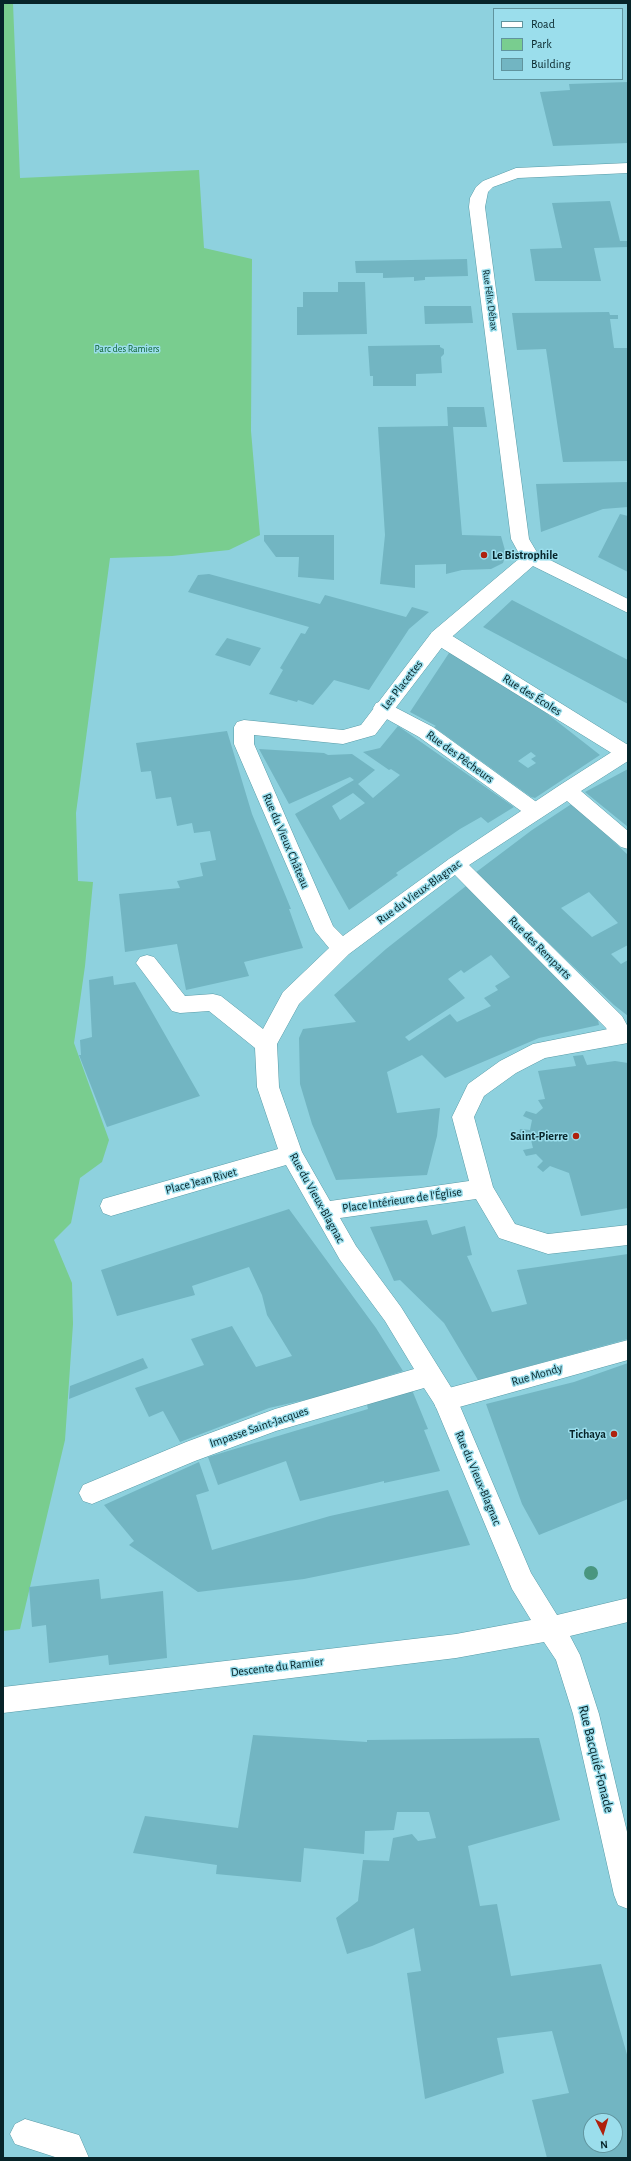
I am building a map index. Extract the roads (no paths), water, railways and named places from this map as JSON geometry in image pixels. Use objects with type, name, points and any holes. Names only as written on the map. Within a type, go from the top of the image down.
[{"type":"street","name":"Rue Félix Débax","points":[[531,558],[520,539],[478,198],[481,190],[488,184],[516,174],[628,168]]},
{"type":"street","points":[[531,558],[628,607]]},
{"type":"street","name":"Les Placettes","points":[[244,727],[343,736],[368,730],[383,708],[439,637],[531,558]]},
{"type":"street","name":"Rue des Écoles","points":[[439,637],[627,752]]},
{"type":"street","name":"Rue des Pêcheurs","points":[[383,708],[426,732],[535,811]]},
{"type":"street","name":"Rue du Vieux Château","points":[[244,727],[244,744],[325,931],[342,948]]},
{"type":"street","name":"Rue du Vieux-Blagnac","points":[[550,1629],[521,1581],[446,1400],[393,1314],[348,1253],[291,1154],[268,1087],[266,1044],[291,998],[342,948],[456,864],[627,752]]},
{"type":"street","points":[[567,790],[628,842]]},
{"type":"street","name":"Rue des Remparts","points":[[456,864],[614,1022],[624,1034]]},
{"type":"street","points":[[147,963],[180,1005],[213,1002],[266,1044]]},
{"type":"street","points":[[624,1034],[542,1050],[508,1067],[476,1090],[463,1117],[482,1189],[507,1231],[548,1244],[628,1235]]},
{"type":"street","name":"Place Jean Rivet","points":[[111,1206],[267,1163],[291,1154]]},
{"type":"street","name":"Place Intérieure de l'Église","points":[[323,1211],[482,1189]]},
{"type":"street","name":"Rue Mondy","points":[[446,1400],[628,1350]]},
{"type":"street","name":"Impasse Saint-Jacques","points":[[92,1493],[186,1453],[275,1420],[431,1375]]},
{"type":"street","name":"Descente du Ramier","points":[[3,1700],[456,1646],[550,1629],[628,1610]]},
{"type":"street","name":"Rue Bacquié-Fonade","points":[[550,1629],[567,1655],[586,1714],[628,1895]]},
{"type":"street","points":[[24,2134],[68,2146],[74,2158]]},
{"type":"place","name":"Le Bistrophile","points":[[484,555]]},
{"type":"place","name":"Saint-Pierre","points":[[576,1136]]},
{"type":"place","name":"Tichaya","points":[[614,1434]]},
{"type":"park label","name":"Parc des Ramiers","points":[[127,349]]}]
